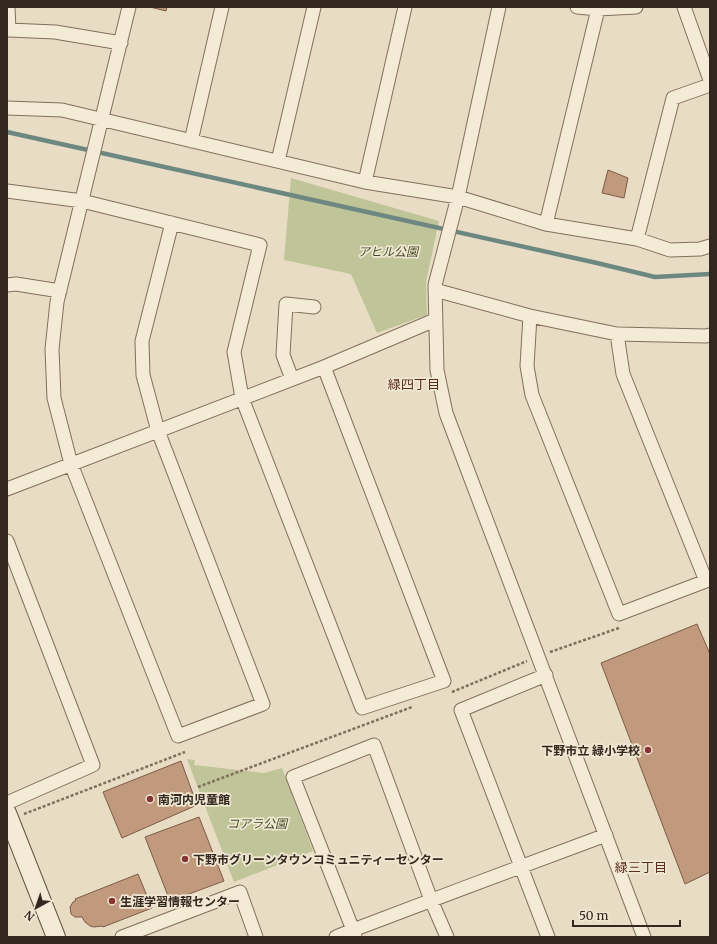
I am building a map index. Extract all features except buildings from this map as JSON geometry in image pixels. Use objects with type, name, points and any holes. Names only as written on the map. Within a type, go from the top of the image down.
[{"type":"street","points":[[8,7],[8,30],[55,32],[121,43]]},
{"type":"street","points":[[129,7],[57,302],[52,349],[54,398],[71,464],[178,736],[263,704],[158,431],[143,375],[142,341],[172,223]]},
{"type":"street","points":[[191,141],[222,7]]},
{"type":"street","points":[[278,161],[314,7]]},
{"type":"street","points":[[365,182],[405,7]]},
{"type":"street","points":[[499,7],[458,197],[435,284],[437,370],[446,413],[546,674],[644,937]]},
{"type":"street","points":[[577,7],[598,9],[636,7]]},
{"type":"street","points":[[684,7],[710,80]]},
{"type":"street","points":[[546,224],[598,9]]},
{"type":"street","points":[[637,239],[672,98],[710,85]]},
{"type":"street","points":[[7,108],[62,110],[365,182],[458,197],[546,224],[637,239],[670,250],[710,246]]},
{"type":"street","points":[[7,190],[82,201],[260,245],[234,352],[242,398],[362,708],[444,680],[324,367]]},
{"type":"street","points":[[7,285],[16,284],[60,291]]},
{"type":"street","points":[[435,290],[530,316],[617,334],[709,339]]},
{"type":"street","points":[[292,379],[283,355],[286,304],[314,307]]},
{"type":"street","points":[[530,316],[527,366],[532,395],[619,614],[706,580],[623,374],[617,334]]},
{"type":"street","points":[[7,489],[324,367],[435,320]]},
{"type":"street","points":[[7,541],[93,765],[7,803]]},
{"type":"street","points":[[546,674],[461,710],[548,937]]},
{"type":"street","points":[[354,934],[294,777],[374,745],[431,900],[447,937]]},
{"type":"street","points":[[14,814],[56,937]]},
{"type":"street","points":[[336,937],[354,934],[431,900],[606,835]]},
{"type":"street","points":[[122,937],[240,892],[256,937]]},
{"type":"path","points":[[446,694],[539,656],[626,626]]},
{"type":"path","points":[[198,787],[417,705]]},
{"type":"path","points":[[14,814],[185,752]]},
{"type":"green space","name":"アヒル公園","points":[[291,178],[439,221],[426,282],[427,315],[377,333],[351,274],[284,260]]},
{"type":"green space","name":"コアラ公園","points":[[187,759],[195,760],[194,765],[264,773],[282,768],[313,851],[234,882]]},
{"type":"waterway","points":[[7,132],[655,277],[710,274]]},
{"type":"place","name":"下野市立 緑小学校","points":[[648,750]]},
{"type":"place","name":"南河内児童館","points":[[150,799]]},
{"type":"place","name":"下野市グリーンタウンコミュニティーセンター","points":[[185,859]]},
{"type":"place","name":"生涯学習情報センター","points":[[112,901]]},
{"type":"district","name":"緑四丁目","points":[[414,384]]},
{"type":"district","name":"緑三丁目","points":[[641,867]]}]
